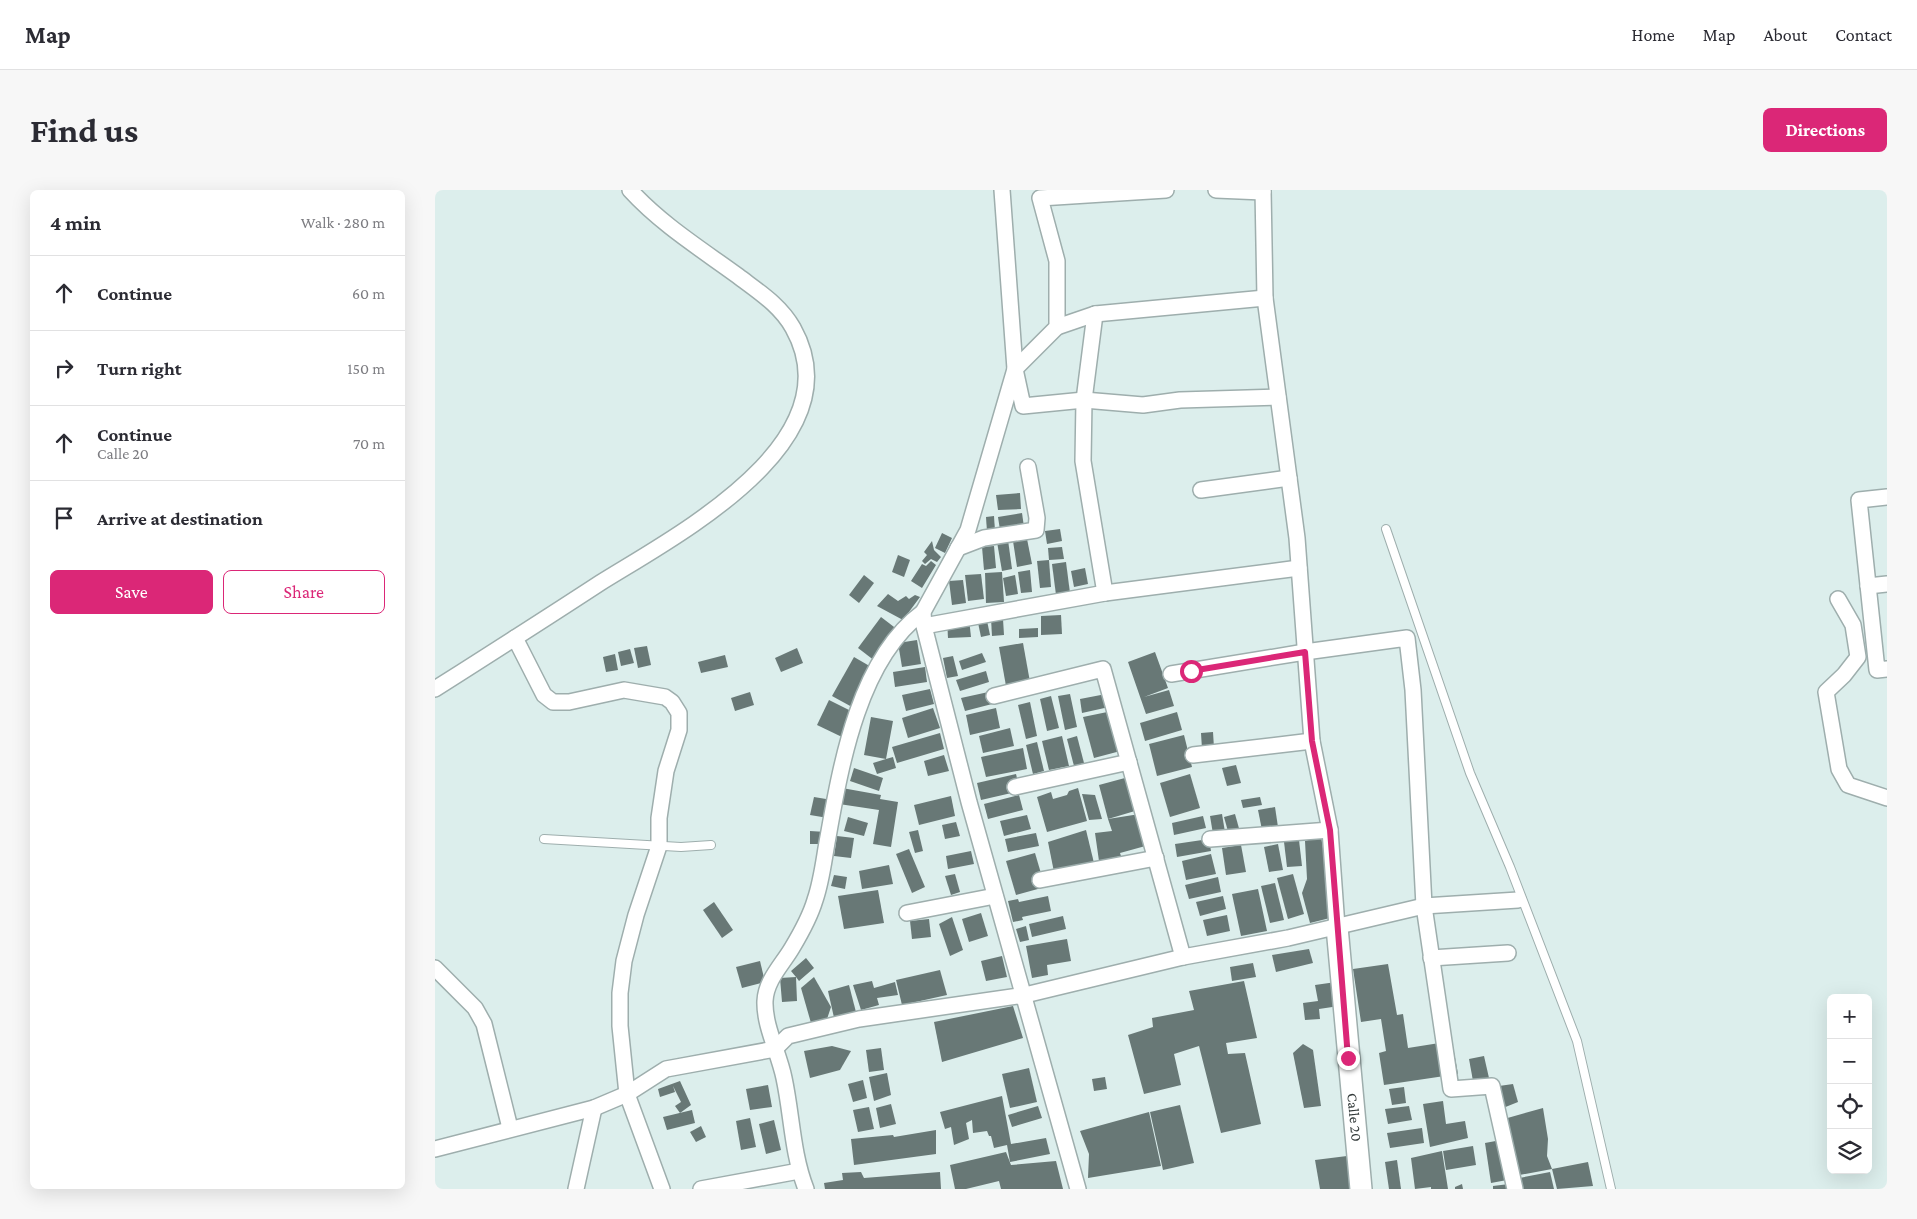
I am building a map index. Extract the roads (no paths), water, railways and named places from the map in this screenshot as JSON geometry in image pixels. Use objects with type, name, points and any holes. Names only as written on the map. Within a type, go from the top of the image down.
[{"type":"main road","name":"Calle 20","points":[[1337,927],[1361,1189]]},
{"type":"street","points":[[435,689],[650,555],[730,497],[760,471],[774,454],[795,420],[806,383],[804,357],[793,328],[781,311],[773,302],[667,224],[630,190]]},
{"type":"street","points":[[1002,190],[1015,369],[1023,406],[1084,400],[1143,406],[1180,400],[1279,397]]},
{"type":"street","points":[[1057,327],[1057,261],[1040,198],[1166,190]]},
{"type":"street","points":[[1216,190],[1263,191],[1265,298],[1279,397],[1299,568],[1312,741],[1330,830],[1337,927]]},
{"type":"street","points":[[1078,1189],[1025,995],[995,896],[923,619],[968,530],[1015,369],[1057,327],[1095,314],[1265,298]]},
{"type":"street","points":[[1095,314],[1084,400],[1083,462],[1105,593]]},
{"type":"street","points":[[958,548],[984,538],[1036,530],[1037,518],[1028,467]]},
{"type":"street","points":[[1201,490],[1289,478]]},
{"type":"street","points":[[1887,497],[1859,500],[1877,670],[1887,669]]},
{"type":"street","points":[[806,1189],[799,1171],[784,1077],[765,1007],[766,992],[771,978],[794,945],[815,900],[844,754],[854,722],[881,660],[909,622],[1105,593],[1299,568]]},
{"type":"street","points":[[1868,586],[1887,584]]},
{"type":"street","points":[[1837,599],[1853,625],[1857,658],[1844,675],[1826,692],[1839,769],[1848,785],[1887,798]]},
{"type":"street","points":[[515,638],[544,695],[553,702],[559,704],[624,690],[665,697],[672,702],[679,713],[679,730],[666,771],[659,818],[659,846],[636,914],[622,977],[621,1026],[627,1094],[661,1189]]},
{"type":"street","points":[[1171,674],[1305,652],[1407,638],[1413,690],[1424,906],[1451,1089],[1492,1086],[1515,1189]]},
{"type":"street","points":[[994,696],[1103,669],[1183,956]]},
{"type":"street","points":[[1193,755],[1312,741]]},
{"type":"street","points":[[1015,787],[1129,762]]},
{"type":"street","points":[[1210,839],[1330,830]]},
{"type":"street","points":[[1040,880],[1155,858]]},
{"type":"street","points":[[907,913],[995,896]]},
{"type":"street","points":[[435,1149],[593,1108],[627,1094],[666,1070],[775,1049],[788,1036],[859,1019],[1025,995],[1183,956],[1288,938],[1424,906],[1518,900]]},
{"type":"street","points":[[1431,958],[1509,953]]},
{"type":"street","points":[[435,968],[475,1008],[484,1024],[510,1128]]},
{"type":"street","points":[[576,1189],[593,1108]]},
{"type":"street","points":[[701,1189],[799,1171]]},
{"type":"lane","points":[[1386,529],[1470,773],[1510,867],[1577,1041],[1611,1189]]},
{"type":"lane","points":[[544,839],[659,846],[694,847],[711,845]]}]
